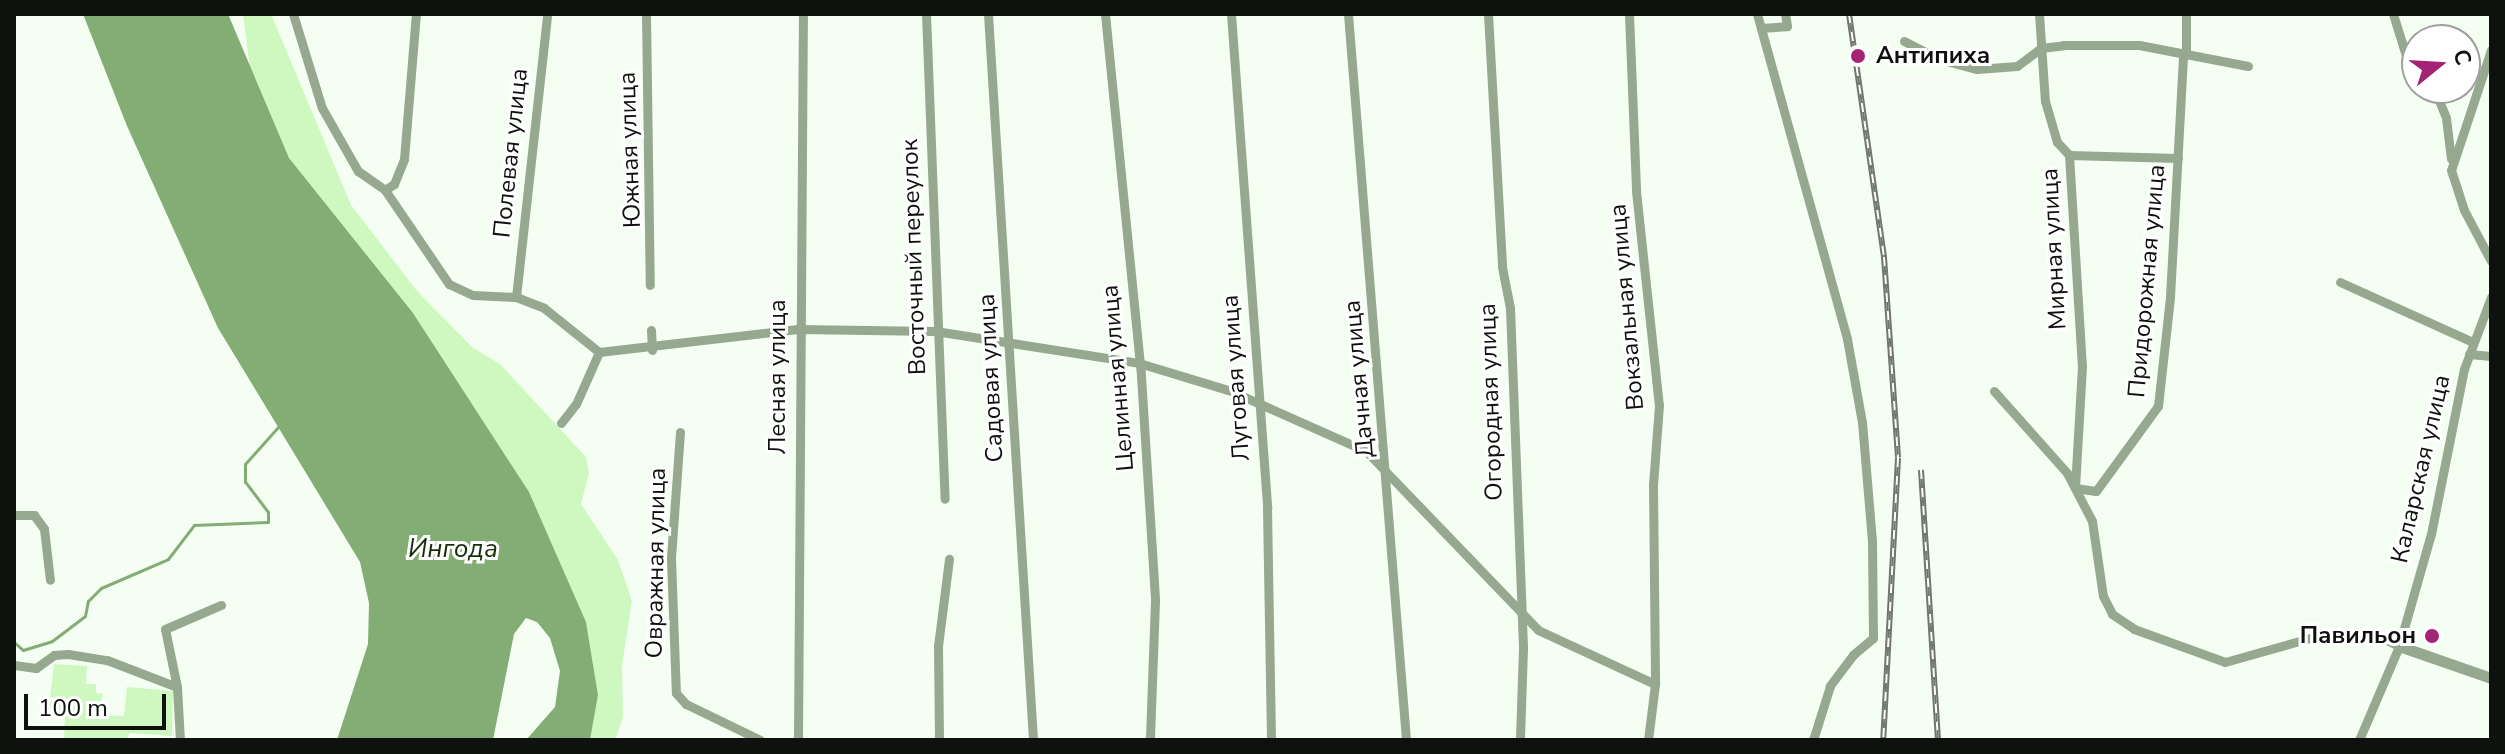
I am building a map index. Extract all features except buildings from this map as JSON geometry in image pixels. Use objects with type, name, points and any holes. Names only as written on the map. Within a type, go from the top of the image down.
[{"type":"street","points":[[293,14],[322,108],[358,171],[385,190],[449,284],[473,295],[516,297],[544,308],[599,352],[652,350],[798,329],[935,331],[1010,341],[1036,350],[1139,363],[1257,403],[1366,451],[1550,639],[1655,684]]},
{"type":"street","points":[[385,190],[394,184],[404,159],[416,14]]},
{"type":"street","name":"Полевая улица","points":[[516,297],[547,14]]},
{"type":"street","name":"Южная улица","points":[[646,14],[650,285]]},
{"type":"street","name":"Лесная улица","points":[[798,740],[798,329],[803,14]]},
{"type":"street","name":"Восточный переулок","points":[[926,14],[935,331],[945,499]]},
{"type":"street","name":"Садовая улица","points":[[988,14],[1033,740]]},
{"type":"street","name":"Целинная улица","points":[[1105,14],[1139,363],[1155,601],[1150,740]]},
{"type":"street","name":"Луговая улица","points":[[1231,14],[1268,524],[1271,740]]},
{"type":"street","name":"Дачная улица","points":[[1348,14],[1387,472],[1406,740]]},
{"type":"street","name":"Огородная улица","points":[[1488,14],[1502,267],[1510,308],[1521,612],[1520,740]]},
{"type":"street","name":"Вокзальная улица","points":[[1629,14],[1636,191],[1659,405],[1653,485],[1655,684],[1648,740]]},
{"type":"street","points":[[1757,14],[1847,339],[1862,422],[1872,542],[1873,638],[1853,655],[1830,686],[1813,740]]},
{"type":"street","points":[[1761,28],[1787,26],[1785,14]]},
{"type":"street","name":"Мирная улица","points":[[2039,14],[2045,101],[2057,142],[2069,155],[2082,366],[2075,488]]},
{"type":"street","name":"Придорожная улица","points":[[2075,488],[2096,491],[2158,406],[2186,14]]},
{"type":"street","points":[[2393,14],[2401,40]]},
{"type":"street","points":[[1904,41],[1939,59],[1977,69],[2017,66],[2041,48],[2139,45],[2248,66]]},
{"type":"street","points":[[2451,170],[2491,50]]},
{"type":"street","points":[[2440,104],[2446,118],[2451,170],[2464,210],[2491,261]]},
{"type":"street","points":[[2069,155],[2178,158]]},
{"type":"street","points":[[2340,282],[2473,342]]},
{"type":"street","name":"Каларская улица","points":[[2359,740],[2399,646],[2431,534],[2469,354],[2491,297]]},
{"type":"street","points":[[651,330],[652,350]]},
{"type":"street","points":[[561,423],[576,404],[599,352]]},
{"type":"street","points":[[2469,354],[2491,356]]},
{"type":"street","points":[[1994,391],[2075,488],[2092,521],[2103,596],[2112,614],[2134,629],[2225,662],[2324,634],[2375,634],[2399,646],[2491,678]]},
{"type":"street","name":"Овражная улица","points":[[680,432],[671,559],[676,693],[686,704],[760,740]]},
{"type":"street","points":[[14,515],[34,515],[44,529],[50,580]]},
{"type":"street","points":[[939,740],[938,646],[949,559]]},
{"type":"street","points":[[180,740],[177,687],[165,629],[221,605]]},
{"type":"street","points":[[14,665],[36,668],[54,655],[68,654],[107,660],[177,687]]},
{"type":"shaded area","points":[[243,14],[271,14],[351,205],[417,291],[473,348],[500,364],[586,457],[589,473],[581,504],[618,560],[632,601],[622,665],[623,717],[615,740],[590,740],[598,695],[586,622],[529,492],[413,313],[289,158],[250,69]]},
{"type":"shaded area","points":[[54,664],[87,666],[86,684],[96,684],[96,693],[103,694],[98,715],[124,716],[127,687],[173,691],[172,736],[129,733],[128,740],[64,740],[65,712],[49,707]]},
{"type":"water","name":"Ингода","points":[[83,14],[228,14],[289,158],[413,313],[529,492],[586,622],[598,695],[590,740],[526,740],[555,707],[560,671],[550,638],[537,622],[526,618],[514,634],[493,740],[337,740],[368,644],[369,603],[360,562],[218,328],[127,126]]},
{"type":"waterway","points":[[14,642],[23,650],[52,641],[85,616],[88,601],[101,588],[168,559],[194,525],[268,522],[268,512],[245,482],[245,464],[278,427]]},
{"type":"railway","points":[[1849,14],[1884,257],[1898,458],[1883,740]]},
{"type":"railway","points":[[1921,470],[1938,740]]},
{"type":"place","name":"Антипиха","points":[[1858,56]]},
{"type":"place","name":"Павильон","points":[[2432,636]]}]
